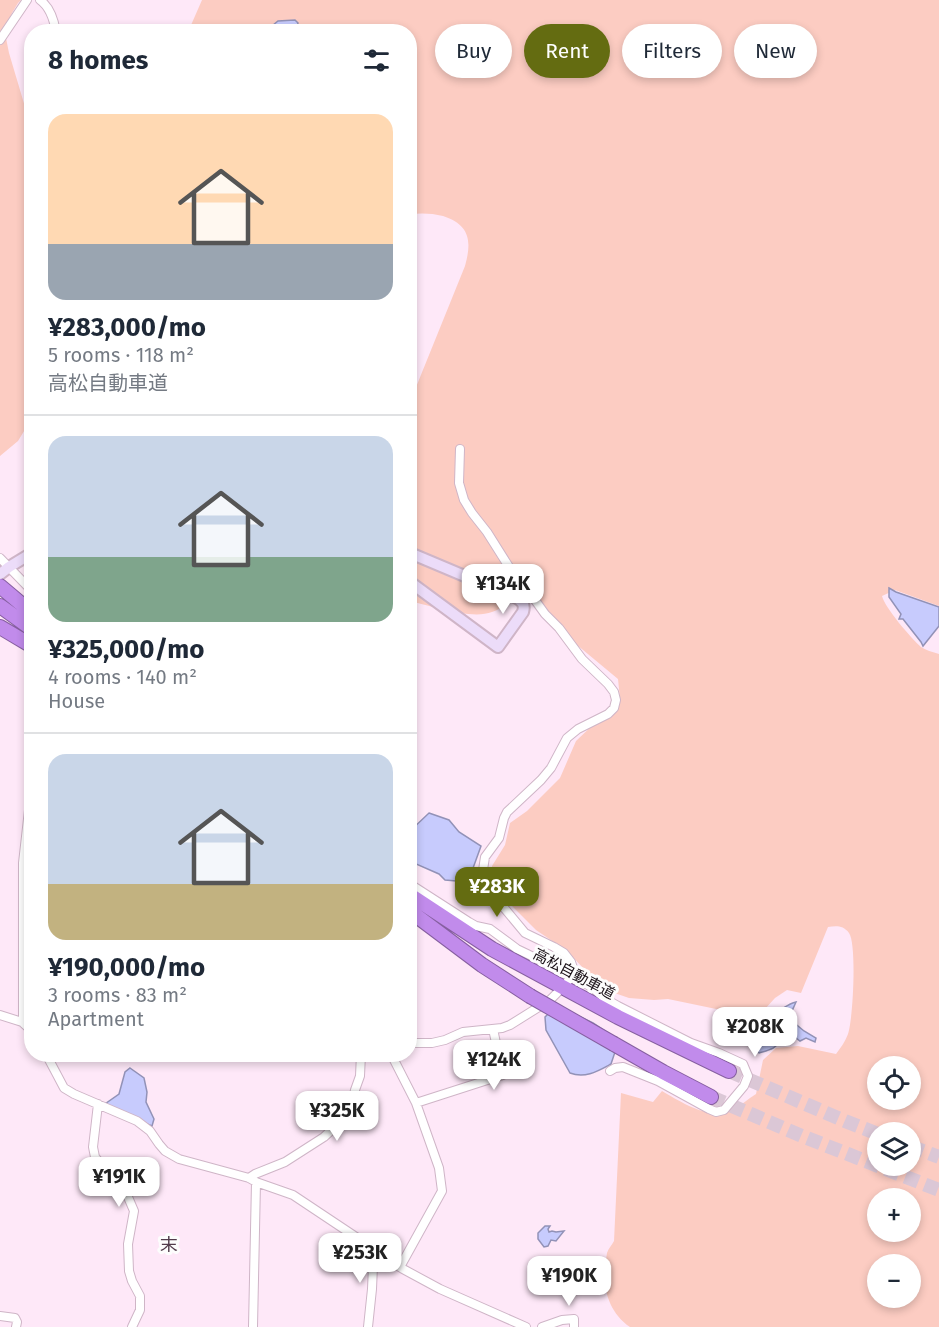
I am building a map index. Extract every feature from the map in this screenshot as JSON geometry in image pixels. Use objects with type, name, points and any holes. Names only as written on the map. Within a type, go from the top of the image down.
[{"type":"highway","points":[[2,581],[24,605]]},
{"type":"highway","points":[[0,606],[24,623]]},
{"type":"highway","points":[[0,627],[24,641]]},
{"type":"highway","name":"高松自動車道","points":[[417,900],[492,949],[618,1017],[729,1071]]},
{"type":"highway","points":[[417,916],[482,965],[530,996],[711,1097]]},
{"type":"street","points":[[0,40],[27,0]]},
{"type":"street","points":[[40,0],[50,11],[54,24]]},
{"type":"street","points":[[460,449],[459,483],[464,500],[472,513],[488,532],[516,578],[582,659],[608,684],[616,700],[614,708],[608,714],[578,729],[567,738],[542,780],[507,812],[499,838],[485,857],[483,881],[488,892],[525,933],[564,953],[574,971],[570,979]]},
{"type":"street","points":[[417,556],[517,598],[523,602],[523,612],[498,647],[417,587]]},
{"type":"street","points":[[0,558],[2,581]]},
{"type":"street","points":[[2,581],[24,560]]},
{"type":"street","points":[[2,581],[24,588]]},
{"type":"street","points":[[0,1015],[22,1022],[24,854]]},
{"type":"street","points":[[417,889],[469,922],[490,929],[516,949],[570,979],[592,988],[618,1006],[691,1043],[743,1064],[748,1076],[744,1086],[724,1110],[716,1112],[658,1081],[622,1067],[610,1071]]},
{"type":"street","points":[[417,1043],[432,1043],[479,1029],[502,1028],[550,1000],[557,993]]},
{"type":"street","points":[[416,1103],[503,1075],[493,1029]]},
{"type":"street","points":[[50,1062],[64,1088],[142,1124],[165,1150],[179,1159],[252,1180],[293,1195],[359,1239],[370,1249],[400,1267],[440,1289],[526,1327]]},
{"type":"street","points":[[253,1327],[255,1190],[252,1180],[255,1174],[285,1162],[324,1137],[340,1122],[352,1103],[360,1076],[361,1062]]},
{"type":"street","points":[[399,1062],[439,1168],[442,1191],[400,1267]]},
{"type":"street","points":[[98,1104],[93,1147],[95,1157],[128,1197],[134,1211],[128,1244],[129,1271],[140,1296],[140,1310],[132,1327]]},
{"type":"street","points":[[359,1239],[373,1266],[368,1327]]},
{"type":"street","points":[[0,1316],[15,1318],[16,1327]]},
{"type":"street","points":[[542,1327],[562,1320],[574,1319],[574,1327]]},
{"type":"shaded area","points":[[0,0],[21,0],[7,25],[6,38],[24,103],[24,431],[18,441],[0,456]]},
{"type":"shaded area","points":[[202,0],[939,0],[939,606],[895,590],[882,596],[893,615],[917,643],[939,654],[939,1327],[630,1327],[617,1315],[609,1301],[605,1285],[605,1268],[607,1253],[614,1241],[621,1093],[653,1102],[662,1091],[696,1109],[723,1113],[756,1094],[763,1060],[776,1048],[798,1046],[836,1054],[846,1040],[850,1026],[853,999],[853,951],[849,933],[842,927],[828,927],[801,993],[787,990],[765,1009],[721,1010],[668,999],[629,998],[603,989],[567,951],[536,930],[510,904],[492,881],[492,866],[505,845],[510,823],[527,811],[560,778],[576,741],[620,699],[618,679],[565,635],[533,598],[524,593],[500,608],[484,614],[451,611],[417,603],[417,385],[465,266],[468,249],[464,229],[452,220],[435,214],[417,213],[417,24],[192,24]]},
{"type":"water","points":[[295,20],[298,23],[274,24],[278,21]]},
{"type":"water","points":[[889,588],[939,607],[939,626],[923,646],[903,619],[899,619],[901,614],[889,597]]},
{"type":"water","points":[[429,813],[449,820],[459,832],[481,846],[468,882],[445,880],[439,874],[417,864],[417,824]]},
{"type":"water","points":[[796,1002],[792,1011],[792,1021],[816,1038],[815,1042],[806,1038],[800,1041],[796,1038],[781,1040],[769,1050],[759,1053],[755,1049],[751,1018],[769,1015]]},
{"type":"water","points":[[560,1007],[593,1023],[614,1037],[615,1052],[611,1064],[586,1075],[570,1073],[546,1030],[545,1017]]},
{"type":"water","points":[[130,1068],[144,1078],[147,1092],[146,1102],[154,1119],[152,1126],[102,1106],[119,1094],[125,1072]]},
{"type":"water","points":[[545,1226],[550,1226],[549,1232],[564,1231],[556,1241],[551,1240],[548,1246],[544,1247],[538,1239],[538,1233]]},
{"type":"tunnel","points":[[729,1071],[867,1130]]},
{"type":"tunnel","points":[[711,1097],[939,1190]]},
{"type":"tunnel","points":[[921,1150],[939,1157]]},
{"type":"district","name":"末","points":[[169,1245]]}]
